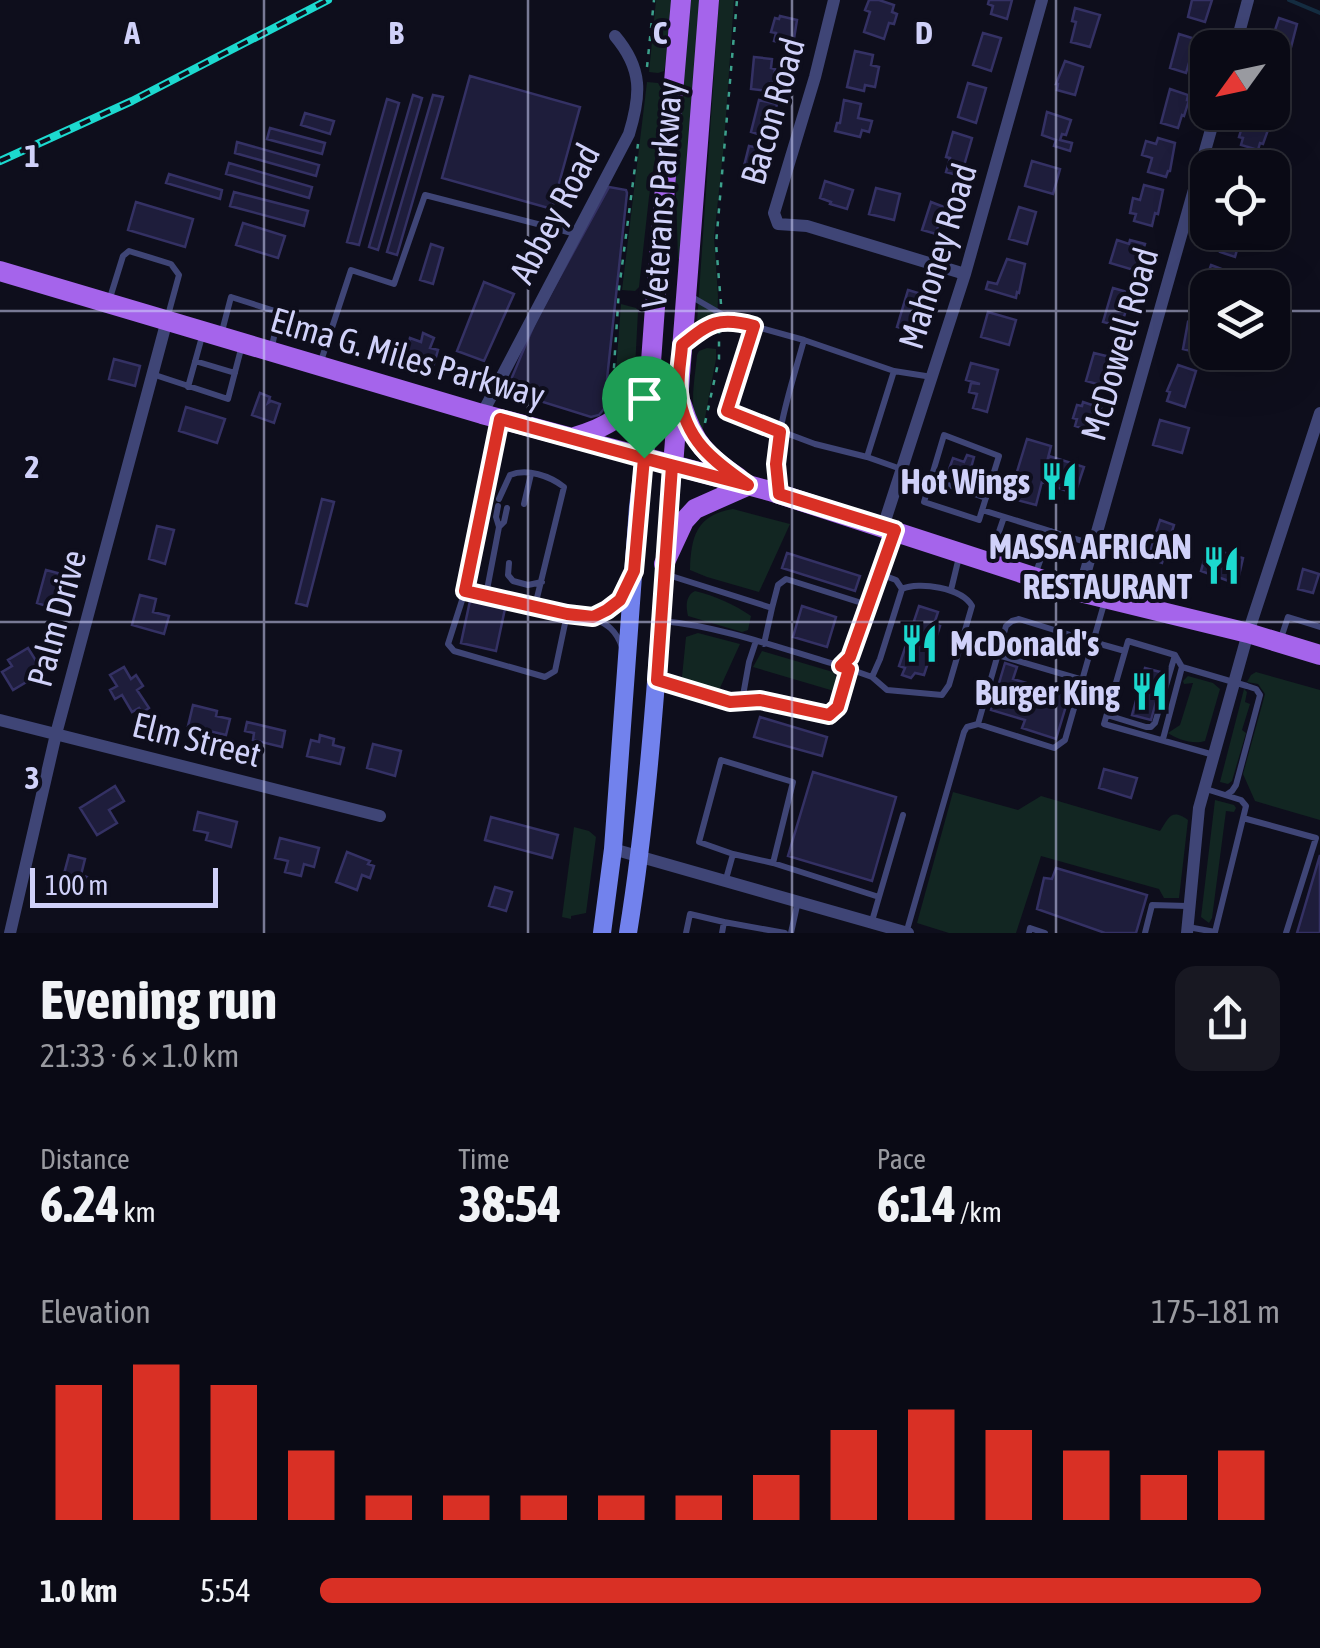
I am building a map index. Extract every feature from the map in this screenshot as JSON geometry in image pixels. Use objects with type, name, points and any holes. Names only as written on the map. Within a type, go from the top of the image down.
[{"type":"main road","name":"Veterans Parkway","points":[[602,933],[613,848],[681,0]]},
{"type":"main road","name":"Veterans Parkway","points":[[628,933],[640,856],[657,680],[708,0]]},
{"type":"main road","name":"Elma G. Miles Parkway","points":[[0,271],[491,416],[789,497],[1080,592],[1320,654]]},
{"type":"main road","points":[[570,438],[616,420],[638,398],[650,378]]},
{"type":"main road","points":[[664,569],[684,521],[695,509],[748,485],[715,461],[694,439],[679,391]]},
{"type":"street","name":"Bacon Road","points":[[834,0],[774,212],[778,224],[807,226],[966,274]]},
{"type":"street","name":"Mahoney Road","points":[[889,529],[902,470],[966,274],[1042,0]]},
{"type":"street","points":[[1240,30],[1248,0]]},
{"type":"street","name":"Abbey Road","points":[[491,416],[632,124],[638,76],[615,36]]},
{"type":"street","name":"McDowell Road","points":[[1080,592],[1211,130]]},
{"type":"street","name":"Palm Drive","points":[[10,933],[56,734],[167,320]]},
{"type":"street","points":[[1187,930],[1204,788],[1248,633],[1320,413]]},
{"type":"street","name":"Elm Street","points":[[0,720],[380,816]]},
{"type":"street","points":[[613,848],[907,933]]},
{"type":"lane","points":[[319,365],[351,270],[394,284],[425,195],[576,234]]},
{"type":"lane","points":[[108,302],[123,256],[129,251],[171,264],[179,275],[167,320]]},
{"type":"lane","points":[[686,293],[721,317],[894,371],[932,378]]},
{"type":"lane","points":[[188,387],[195,360],[231,298],[279,314],[270,351]]},
{"type":"lane","points":[[682,345],[721,317]]},
{"type":"lane","points":[[754,326],[727,411],[902,470]]},
{"type":"lane","points":[[789,497],[776,464],[780,432],[804,340]]},
{"type":"lane","points":[[152,374],[228,399],[243,343]]},
{"type":"lane","points":[[195,360],[235,372]]},
{"type":"lane","points":[[867,457],[894,371]]},
{"type":"lane","points":[[491,416],[465,591],[448,644],[454,651],[545,677],[555,670],[567,614]]},
{"type":"lane","points":[[944,434],[999,456],[978,520],[924,502],[931,479],[944,434]]},
{"type":"lane","points":[[486,595],[499,527],[496,517],[510,475],[520,470],[554,479],[564,486],[535,606]]},
{"type":"lane","points":[[524,504],[532,474]]},
{"type":"lane","points":[[931,479],[986,498]]},
{"type":"lane","points":[[982,510],[1094,545]]},
{"type":"lane","points":[[989,562],[1004,516]]},
{"type":"lane","points":[[657,680],[730,702],[760,700],[829,715],[838,707],[845,667],[880,574],[889,529]]},
{"type":"lane","points":[[1034,576],[1052,532]]},
{"type":"lane","points":[[951,590],[960,552]]},
{"type":"lane","points":[[509,563],[512,582],[542,582]]},
{"type":"lane","points":[[664,569],[772,608]]},
{"type":"lane","points":[[593,617],[620,600],[634,571]]},
{"type":"lane","points":[[880,574],[896,580],[902,589]]},
{"type":"lane","points":[[742,701],[749,662],[760,642],[778,585],[786,579],[868,605]]},
{"type":"lane","points":[[661,621],[681,622],[845,667],[872,677],[887,690],[942,695],[949,685],[972,606],[967,597],[951,590],[912,584],[902,589],[872,677]]},
{"type":"lane","points":[[465,591],[593,617],[611,626],[618,635],[627,662]]},
{"type":"lane","points":[[907,933],[964,732],[978,724],[1054,748],[1065,740],[1105,598]]},
{"type":"lane","points":[[1280,642],[1288,617],[1320,627]]},
{"type":"lane","points":[[978,724],[1006,626],[1012,621],[1018,619],[1125,651]]},
{"type":"lane","points":[[1106,720],[1128,641],[1176,656],[1182,667],[1163,739]]},
{"type":"lane","points":[[998,655],[1083,680]]},
{"type":"lane","points":[[1106,720],[1151,727],[1158,718],[1176,656]]},
{"type":"lane","points":[[1182,667],[1256,689],[1260,699],[1236,785],[1225,795]]},
{"type":"lane","points":[[1106,720],[1214,755]]},
{"type":"lane","points":[[773,863],[794,782],[721,760],[699,842],[879,898]]},
{"type":"lane","points":[[1187,930],[1216,933],[1246,806],[1241,800],[1204,788]]},
{"type":"lane","points":[[872,923],[903,814]]},
{"type":"lane","points":[[1243,818],[1316,838],[1286,933]]},
{"type":"lane","points":[[726,880],[733,854]]},
{"type":"lane","points":[[686,933],[690,914],[788,933],[798,901]]},
{"type":"lane","points":[[1146,933],[1152,905],[1190,906]]},
{"type":"lane","points":[[722,933],[724,922]]},
{"type":"lane","points":[[1029,933],[1030,928],[1045,933]]},
{"type":"path","points":[[646,77],[654,0]]},
{"type":"path","points":[[704,429],[719,359],[721,317],[716,244],[738,0]]},
{"type":"path","points":[[618,400],[613,383],[620,289],[639,135]]},
{"type":"green space","points":[[656,0],[672,0],[665,67],[658,73],[649,72]]},
{"type":"green space","points":[[689,0],[701,0],[683,259],[678,259],[675,162]]},
{"type":"green space","points":[[719,0],[734,0],[714,237],[717,334],[703,333],[697,323]]},
{"type":"green space","points":[[647,82],[658,83],[663,91],[660,128],[639,287],[635,291],[622,290]]},
{"type":"green space","points":[[621,304],[638,311],[634,388],[627,402],[618,399],[615,384]]},
{"type":"green space","points":[[707,348],[716,349],[716,359],[702,434],[697,426],[693,396],[697,355]]},
{"type":"green space","points":[[733,509],[790,524],[759,592],[690,570],[698,529],[711,516]]},
{"type":"green space","points":[[695,591],[751,616],[748,630],[742,632],[688,616],[688,599]]},
{"type":"green space","points":[[698,633],[740,644],[719,690],[682,677],[686,637]]},
{"type":"green space","points":[[762,651],[833,672],[837,678],[834,691],[753,667]]},
{"type":"green space","points":[[1256,672],[1320,690],[1320,820],[1255,801],[1243,774],[1265,694],[1258,684],[1247,682]]},
{"type":"green space","points":[[1188,676],[1220,689],[1205,741],[1185,741],[1168,733],[1180,725],[1193,683],[1184,684]]},
{"type":"green space","points":[[1244,689],[1245,702],[1250,704],[1242,730],[1246,733],[1228,784],[1220,782]]},
{"type":"green space","points":[[953,792],[1018,810],[1041,796],[1160,831],[1171,816],[1182,816],[1188,820],[1179,898],[1164,898],[1159,889],[1041,856],[1016,933],[949,933],[917,923]]},
{"type":"green space","points":[[1215,800],[1236,808],[1234,812],[1226,811],[1209,923],[1201,917]]},
{"type":"green space","points":[[574,827],[596,837],[586,913],[571,919],[562,917]]},
{"type":"building","points":[[869,0],[894,5],[892,12],[897,14],[884,39],[864,32]]},
{"type":"building","points":[[989,0],[1012,0],[1007,19],[991,14],[993,6],[988,4]]},
{"type":"building","points":[[1192,0],[1212,0],[1205,22],[1188,17]]},
{"type":"building","points":[[1075,8],[1100,15],[1090,47],[1071,42]]},
{"type":"building","points":[[775,18],[797,20],[793,45],[774,41],[776,33],[771,32]]},
{"type":"building","points":[[1279,18],[1297,24],[1290,51],[1290,30],[1275,30]]},
{"type":"building","points":[[983,33],[1001,38],[991,71],[973,65]]},
{"type":"building","points":[[1179,34],[1190,37],[1186,73],[1170,68]]},
{"type":"building","points":[[855,51],[873,55],[871,65],[879,67],[875,87],[865,85],[864,91],[847,87]]},
{"type":"building","points":[[754,57],[772,59],[771,68],[775,69],[769,91],[751,89]]},
{"type":"building","points":[[1065,61],[1083,67],[1075,95],[1057,90]]},
{"type":"building","points":[[470,76],[580,107],[552,209],[442,178]]},
{"type":"building","points":[[968,83],[986,88],[976,123],[958,117]]},
{"type":"building","points":[[1170,89],[1188,95],[1178,128],[1161,123]]},
{"type":"building","points":[[413,95],[422,98],[378,250],[369,247]]},
{"type":"building","points":[[433,95],[443,97],[397,255],[387,252]]},
{"type":"building","points":[[387,99],[399,103],[359,245],[347,242]]},
{"type":"building","points":[[759,100],[777,104],[768,137],[751,132]]},
{"type":"building","points":[[844,100],[861,104],[858,118],[872,121],[869,132],[862,130],[860,137],[835,131]]},
{"type":"building","points":[[1047,112],[1071,120],[1060,140],[1072,143],[1070,151],[1054,146],[1056,140],[1042,135]]},
{"type":"building","points":[[305,113],[334,121],[330,134],[301,125]]},
{"type":"building","points":[[270,128],[325,143],[322,154],[267,139]]},
{"type":"building","points":[[1241,130],[1268,130],[1258,150],[1241,145],[1243,138],[1239,137]]},
{"type":"building","points":[[953,132],[972,138],[961,176],[946,172]]},
{"type":"building","points":[[1158,138],[1175,143],[1166,177],[1148,172],[1152,158],[1142,155],[1146,141],[1156,144]]},
{"type":"building","points":[[237,142],[319,165],[316,176],[235,153]]},
{"type":"building","points":[[749,146],[765,149],[759,174],[743,170]]},
{"type":"building","points":[[1032,161],[1060,169],[1053,194],[1025,186]]},
{"type":"building","points":[[229,163],[312,187],[309,198],[226,174]]},
{"type":"building","points":[[169,174],[222,190],[220,199],[166,183]]},
{"type":"building","points":[[825,181],[853,190],[847,209],[820,198]]},
{"type":"building","points":[[1144,185],[1163,190],[1152,226],[1134,221],[1136,214],[1130,213],[1133,198],[1140,200]]},
{"type":"building","points":[[609,187],[627,193],[607,379],[612,399],[599,415],[591,417],[514,393],[510,382],[536,320]]},
{"type":"building","points":[[876,188],[900,194],[894,220],[869,214]]},
{"type":"building","points":[[234,192],[308,211],[304,226],[230,206]]},
{"type":"building","points":[[136,202],[193,219],[185,247],[128,230]]},
{"type":"building","points":[[931,202],[952,210],[948,223],[940,220],[936,234],[922,230]]},
{"type":"building","points":[[1019,207],[1036,212],[1027,244],[1009,239]]},
{"type":"building","points":[[243,223],[285,236],[278,258],[236,245]]},
{"type":"building","points":[[1117,240],[1145,244],[1137,271],[1110,263]]},
{"type":"building","points":[[431,244],[443,248],[433,284],[420,280]]},
{"type":"building","points":[[1220,250],[1237,250],[1235,257]]},
{"type":"building","points":[[1007,259],[1025,264],[1016,298],[986,289],[988,282],[997,284]]},
{"type":"building","points":[[484,282],[514,294],[484,361],[457,351]]},
{"type":"building","points":[[1113,288],[1131,293],[1121,327],[1103,322]]},
{"type":"building","points":[[908,290],[925,295],[914,332],[897,327]]},
{"type":"building","points":[[988,312],[1016,320],[1009,345],[981,337]]},
{"type":"building","points":[[1190,323],[1190,351],[1183,349]]},
{"type":"building","points":[[423,333],[434,338],[430,348],[438,350],[434,364],[405,356],[410,338],[421,342]]},
{"type":"building","points":[[1094,353],[1114,358],[1104,386],[1086,381]]},
{"type":"building","points":[[114,359],[140,366],[135,386],[109,379]]},
{"type":"building","points":[[971,363],[998,370],[987,412],[973,408],[977,394],[969,392],[971,383],[980,384],[966,380]]},
{"type":"building","points":[[1178,365],[1196,371],[1185,407],[1167,401]]},
{"type":"building","points":[[260,393],[270,397],[268,403],[280,404],[274,423],[252,415]]},
{"type":"building","points":[[1083,402],[1101,408],[1094,432],[1075,426],[1077,405],[1082,406]]},
{"type":"building","points":[[186,407],[225,419],[217,443],[179,431]]},
{"type":"building","points":[[1160,420],[1189,428],[1182,453],[1153,445]]},
{"type":"building","points":[[1027,439],[1051,446],[1036,505],[1009,498]]},
{"type":"building","points":[[967,455],[974,457],[971,468],[984,472],[981,485],[948,472],[953,458],[964,462]]},
{"type":"building","points":[[1049,456],[1084,467],[1075,494],[1042,482]]},
{"type":"building","points":[[322,499],[334,502],[307,606],[296,603]]},
{"type":"building","points":[[1160,520],[1174,525],[1162,563],[1148,558]]},
{"type":"building","points":[[157,526],[174,530],[165,564],[149,559]]},
{"type":"building","points":[[787,553],[860,576],[855,591],[782,568]]},
{"type":"building","name":"MASSA AFRICAN RESTAURANT","points":[[1206,553],[1224,560],[1226,553],[1243,558],[1237,584],[1201,571]]},
{"type":"building","points":[[1303,569],[1319,574],[1313,593],[1298,589]]},
{"type":"building","points":[[46,570],[61,574],[52,608],[37,603]]},
{"type":"building","points":[[140,595],[156,599],[153,612],[169,616],[164,634],[132,625]]},
{"type":"building","points":[[471,596],[506,604],[496,651],[461,643]]},
{"type":"building","points":[[802,606],[836,617],[827,647],[793,637]]},
{"type":"building","points":[[919,606],[938,612],[934,624],[940,626],[924,675],[915,673],[911,678],[902,675],[905,668],[899,666]]},
{"type":"building","points":[[28,648],[43,672],[13,690],[2,672],[12,666],[8,660]]},
{"type":"building","points":[[1005,663],[1017,667],[1013,679],[1069,696],[1056,739],[1022,728],[1025,720],[991,710]]},
{"type":"building","points":[[124,667],[131,679],[136,675],[143,686],[137,690],[149,708],[142,713],[139,708],[132,712],[122,695],[115,699],[110,690],[117,686],[110,675]]},
{"type":"building","points":[[1145,668],[1164,673],[1151,720],[1132,715]]},
{"type":"building","points":[[193,705],[230,719],[226,735],[188,726]]},
{"type":"building","points":[[760,717],[827,737],[822,756],[754,737]]},
{"type":"building","points":[[247,722],[285,731],[282,747],[253,740],[254,733],[245,731]]},
{"type":"building","points":[[320,735],[334,739],[333,745],[344,748],[340,764],[307,756],[311,740],[319,742]]},
{"type":"building","points":[[373,744],[401,751],[395,776],[367,768]]},
{"type":"building","points":[[1104,769],[1137,778],[1131,798],[1099,788]]},
{"type":"building","points":[[813,772],[896,797],[872,881],[788,856]]},
{"type":"building","points":[[115,786],[124,801],[109,810],[117,823],[97,835],[80,808]]},
{"type":"building","points":[[198,812],[237,822],[231,847],[206,840],[208,833],[194,830]]},
{"type":"building","points":[[491,817],[558,835],[552,858],[485,840]]},
{"type":"building","points":[[280,838],[319,848],[314,867],[304,864],[301,876],[285,872],[288,861],[275,858]]},
{"type":"building","points":[[347,852],[374,866],[370,878],[362,875],[357,890],[336,882]]},
{"type":"building","points":[[69,855],[85,859],[81,875],[87,877],[84,891],[61,885]]},
{"type":"building","points":[[1320,855],[1320,933],[1297,933]]},
{"type":"building","points":[[1056,868],[1147,895],[1136,933],[1105,933],[1037,909],[1044,878],[1052,879]]},
{"type":"building","points":[[495,887],[512,892],[506,911],[489,906]]},
{"type":"waterway","points":[[1289,0],[1320,13]]},
{"type":"railway","points":[[0,161],[132,101],[328,0]]},
{"type":"place","name":"Hot Wings","points":[[1060,481]]},
{"type":"place","name":"MASSA AFRICAN RESTAURANT","points":[[1222,566]]},
{"type":"place","name":"McDonald's","points":[[920,643]]},
{"type":"place","name":"Burger King","points":[[1150,692]]},
{"type":"route","points":[[644,458],[638,508],[634,571],[620,600],[607,610],[593,617],[567,614],[465,591],[500,419],[672,466],[657,680],[730,702],[760,700],[829,715],[838,707],[849,669],[841,666],[850,657],[895,530],[779,494],[776,464],[780,432],[727,411],[754,326],[732,320],[708,324],[682,345],[679,391],[694,439],[715,461],[748,485],[644,458]]}]
